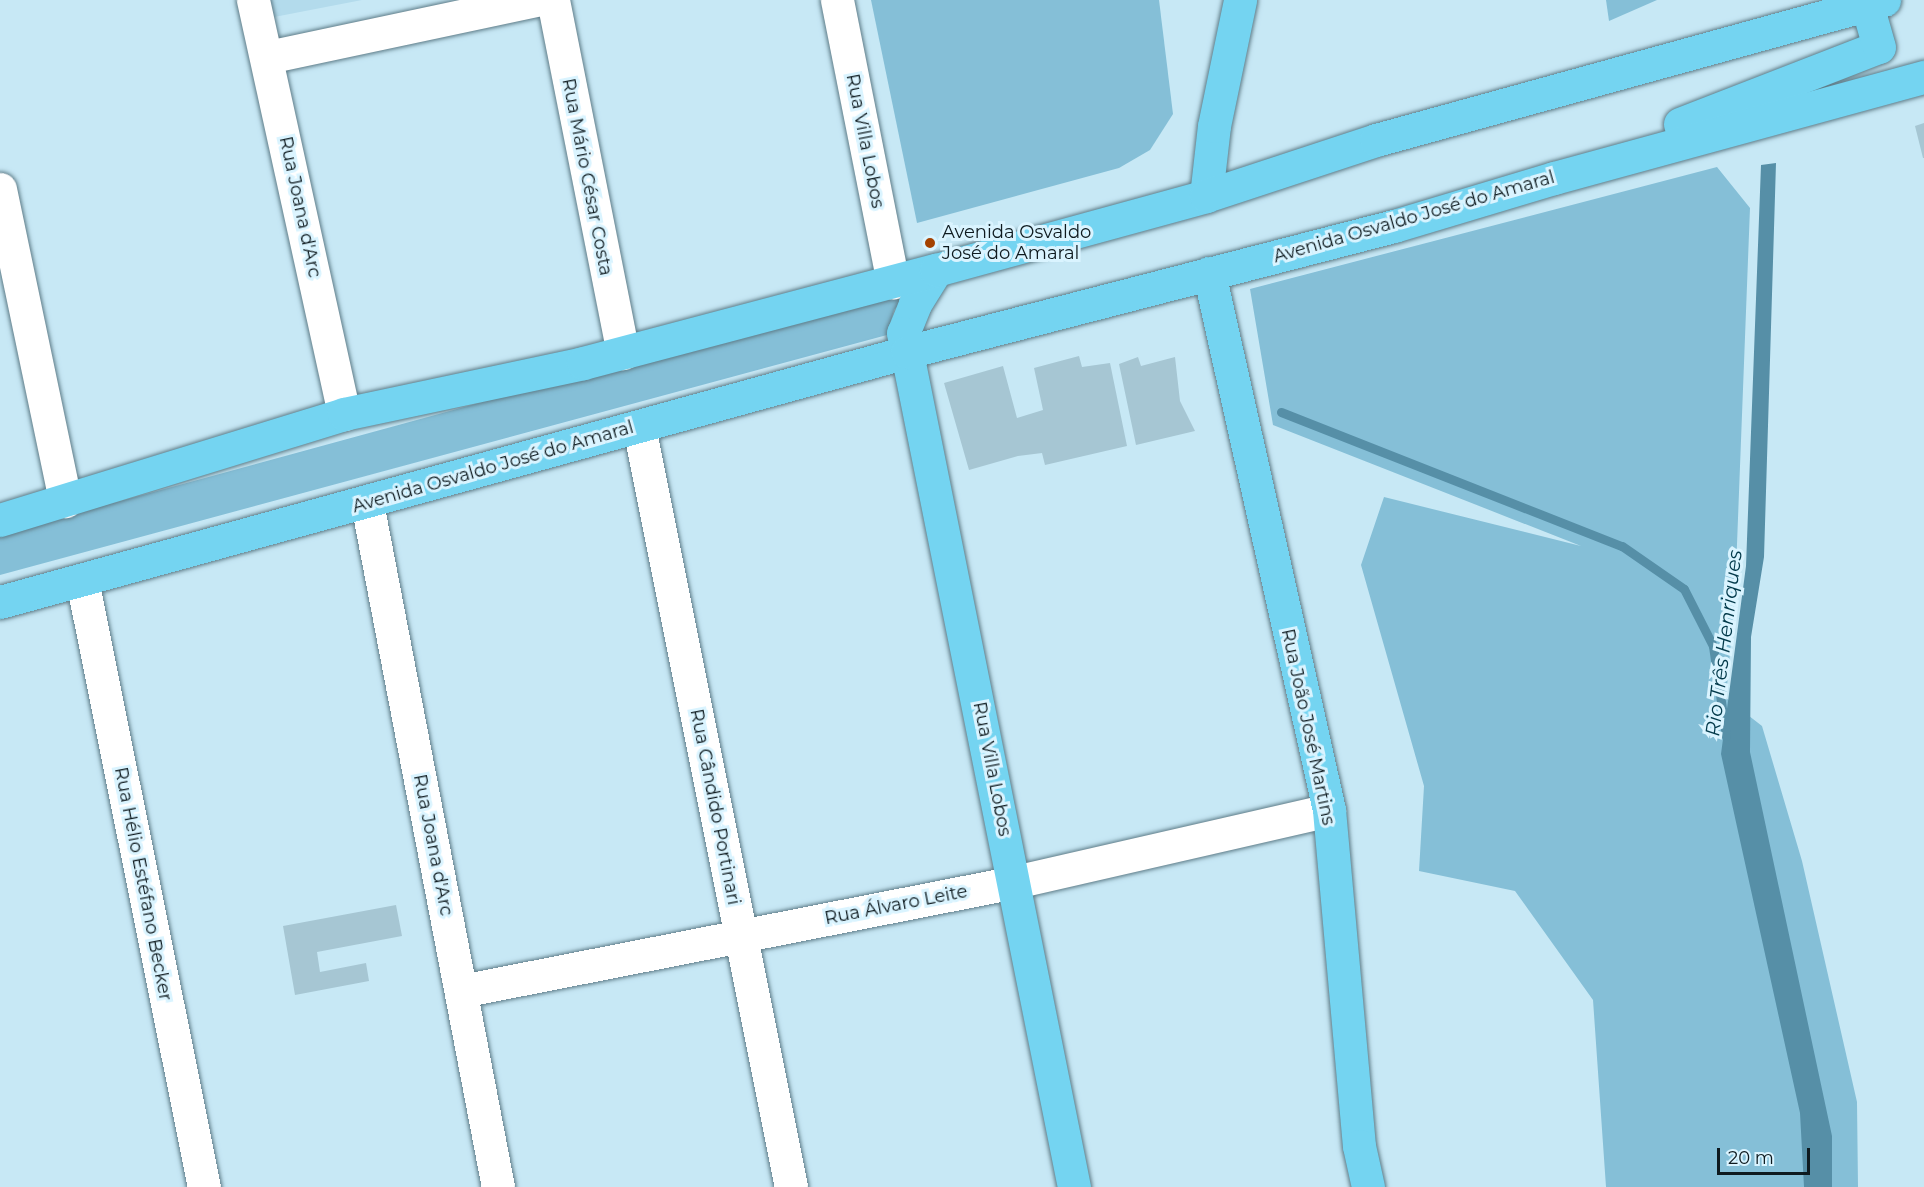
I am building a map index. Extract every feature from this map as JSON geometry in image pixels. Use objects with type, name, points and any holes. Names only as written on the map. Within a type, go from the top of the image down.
[{"type":"main road","points":[[1206,196],[1214,126],[1240,0]]},
{"type":"main road","points":[[0,520],[344,414],[623,353],[893,282],[1206,196],[1376,140],[1875,3],[1878,47],[1675,126],[1592,168]]},
{"type":"main road","name":"Avenida Osvaldo José do Amaral","points":[[0,602],[367,503],[907,352],[1394,226],[1592,168],[1924,77]]},
{"type":"main road","name":"Rua Villa Lobos","points":[[936,270],[915,304],[903,333],[1015,882],[1074,1187]]},
{"type":"main road","name":"Rua João José Martins","points":[[1209,273],[1329,810],[1359,1146],[1368,1187]]},
{"type":"street","name":"Rua Joana d'Arc","points":[[253,0],[268,57],[344,414]]},
{"type":"street","points":[[268,57],[537,0]]},
{"type":"street","name":"Rua Mário César Costa","points":[[554,0],[623,353]]},
{"type":"street","name":"Rua Villa Lobos","points":[[837,0],[893,282]]},
{"type":"street","points":[[0,189],[65,501]]},
{"type":"street","name":"Rua Cândido Portinari","points":[[639,427],[791,1187]]},
{"type":"street","name":"Rua Joana d'Arc","points":[[367,503],[498,1187]]},
{"type":"street","name":"Rua Hélio Estéfano Becker","points":[[82,580],[204,1187]]},
{"type":"street","name":"Rua Álvaro Leite","points":[[461,991],[1015,882],[1329,810]]},
{"type":"shaded area","points":[[267,0],[362,0],[269,18]]},
{"type":"shaded area","points":[[871,0],[1159,0],[1173,114],[1150,150],[1119,168],[917,223]]},
{"type":"shaded area","points":[[1606,0],[1657,0],[1609,21]]},
{"type":"shaded area","points":[[1776,163],[1764,557],[1751,637],[1750,752],[1832,1136],[1832,1187],[1804,1187],[1800,1113],[1721,754],[1746,566],[1761,165]]},
{"type":"shaded area","points":[[1717,167],[1750,208],[1735,596],[1726,698],[1762,726],[1802,861],[1857,1102],[1858,1187],[1606,1187],[1593,1000],[1515,891],[1419,871],[1424,786],[1361,565],[1384,497],[1581,546],[1273,425],[1250,289]]},
{"type":"shaded area","points":[[917,283],[894,310],[887,335],[0,575],[0,534]]},
{"type":"building","points":[[1924,123],[1924,158],[1923,158],[1915,126]]},
{"type":"building","points":[[1079,356],[1082,367],[1110,363],[1127,446],[1045,465],[1042,453],[1018,456],[969,470],[944,383],[1003,366],[1017,418],[1043,410],[1034,368]]},
{"type":"building","points":[[1138,357],[1141,366],[1175,357],[1180,401],[1195,431],[1136,445],[1119,364]]},
{"type":"building","points":[[396,905],[402,936],[317,952],[320,972],[366,963],[369,981],[295,995],[283,926]]},
{"type":"waterway","name":"Rio Três Henriques","points":[[1281,412],[1622,546],[1684,589],[1713,646],[1726,736]]},
{"type":"place","name":"Avenida Osvaldo José do Amaral","points":[[930,243]]}]
